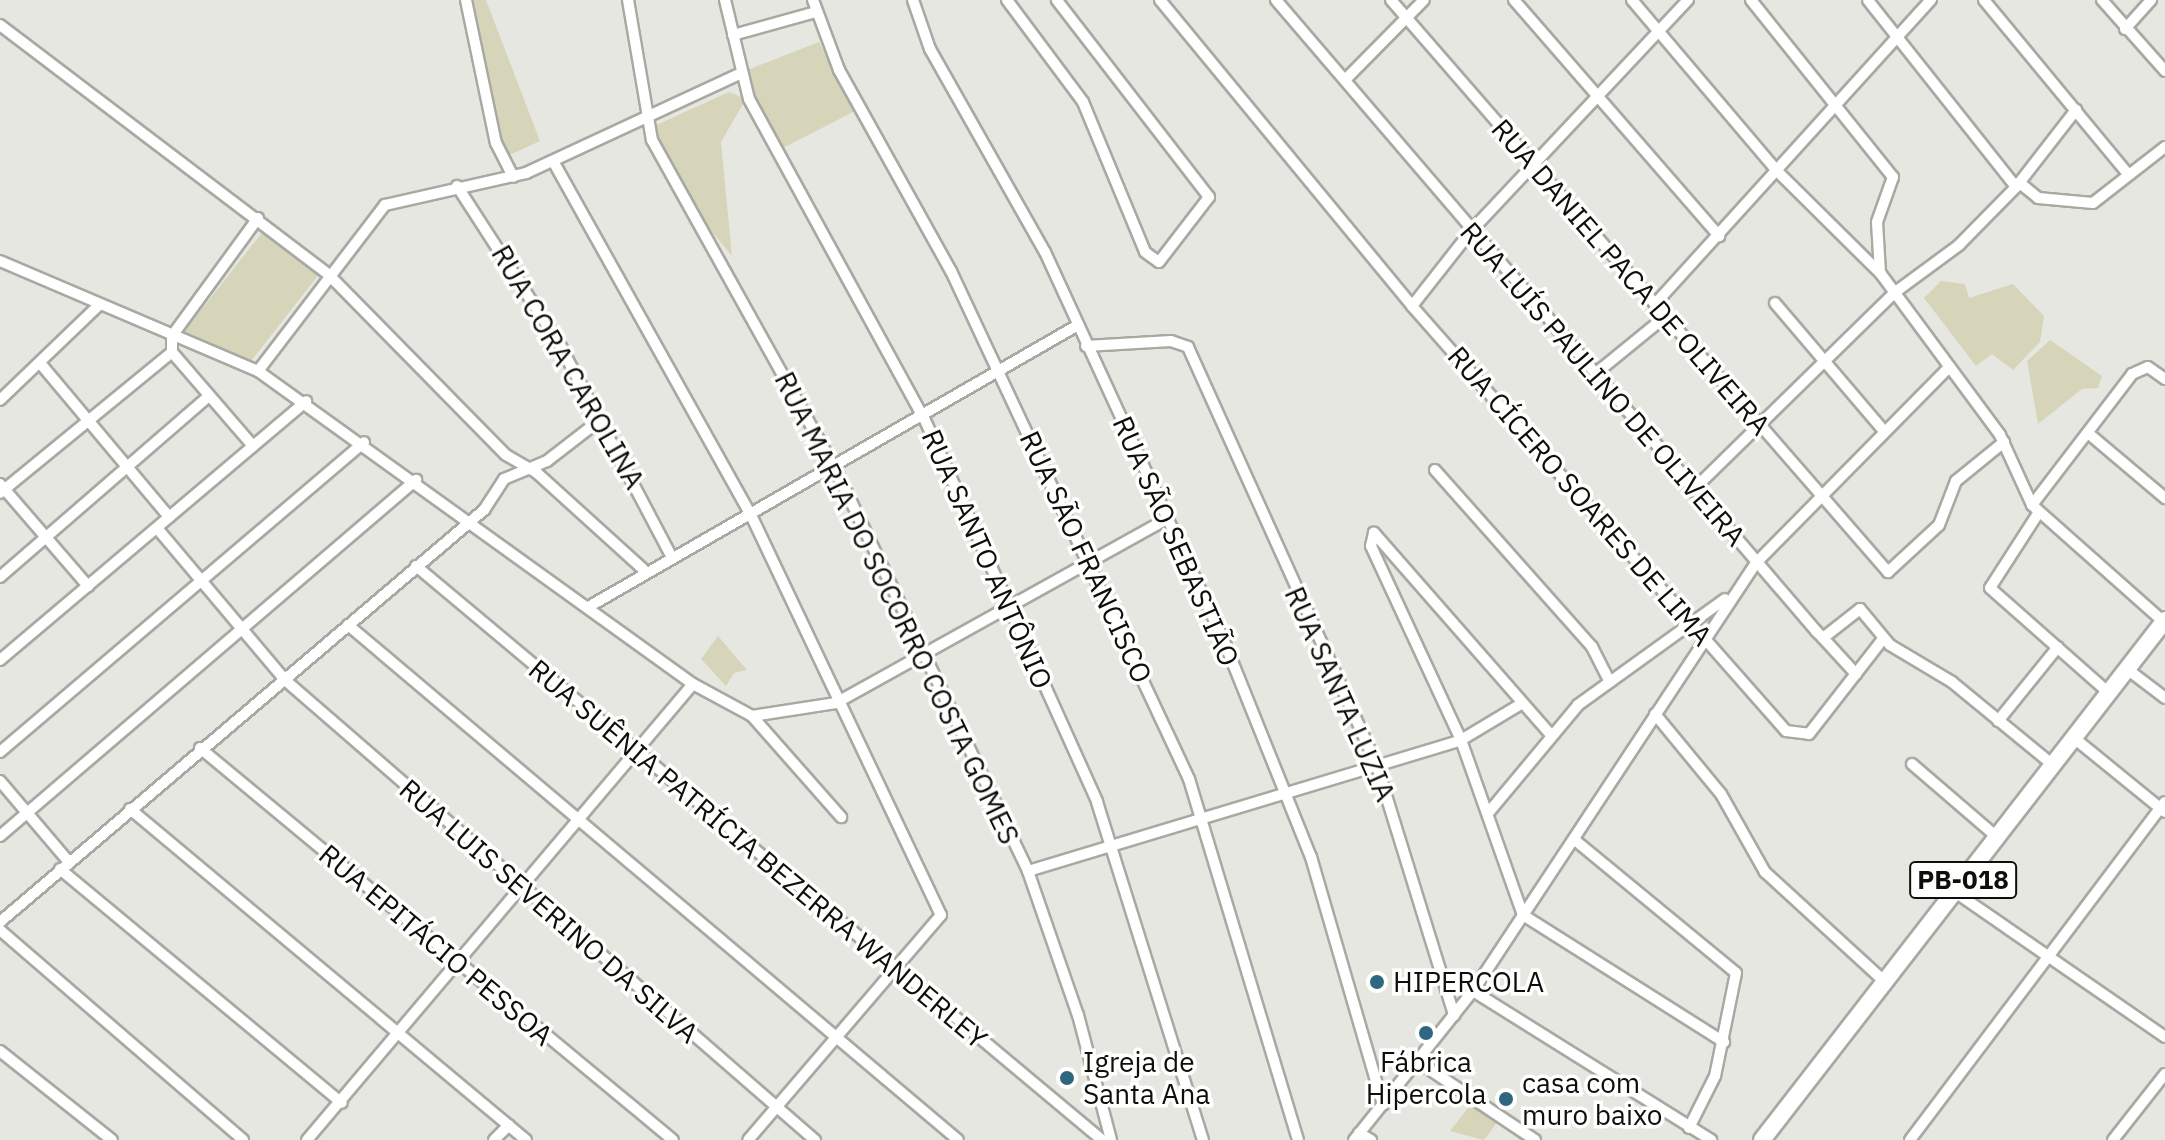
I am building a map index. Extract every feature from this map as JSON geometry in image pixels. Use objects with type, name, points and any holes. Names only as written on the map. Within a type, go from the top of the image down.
[{"type":"main road","name":"PB-018","points":[[1762,1140],[2164,621]]},
{"type":"street","points":[[466,0],[496,143],[513,177]]},
{"type":"street","name":"RUA MARIA DO SOCORRO COSTA GOMES","points":[[628,0],[645,119],[683,204],[732,278],[836,470],[1028,871],[1078,1015],[1111,1140]]},
{"type":"street","name":"RUA SANTO ANTÔNIO","points":[[725,0],[741,73],[793,183],[924,418],[1115,844],[1203,1140]]},
{"type":"street","name":"RUA SÃO FRANCISCO","points":[[813,0],[847,88],[1000,375],[1090,563],[1203,816],[1298,1140]]},
{"type":"street","name":"RUA SÃO SEBASTIÃO","points":[[913,0],[926,40],[1009,182],[1078,325],[1168,518],[1288,791],[1383,1105]]},
{"type":"street","points":[[1007,0],[1083,102],[1145,252],[1159,262],[1209,197],[1057,0]]},
{"type":"street","name":"RUA CÍCERO SOARES DE LIMA","points":[[1160,0],[1412,306],[1690,623],[1796,737],[1809,734],[1883,639]]},
{"type":"street","name":"RUA LUÍS PAULINO DE OLIVEIRA","points":[[1276,0],[1692,491],[1856,674]]},
{"type":"street","name":"RUA DANIEL PACA DE OLIVEIRA","points":[[1391,0],[1818,494],[1873,553],[1895,571],[1939,525],[1956,481],[2004,442]]},
{"type":"street","points":[[1345,80],[1424,0]]},
{"type":"street","points":[[1514,0],[1597,101],[1719,236]]},
{"type":"street","points":[[1632,0],[1778,172],[1881,274],[1947,369],[2004,442],[2036,508],[2164,621]]},
{"type":"street","points":[[1412,306],[1471,231],[1536,167],[1688,0]]},
{"type":"street","points":[[1751,0],[1841,104],[1893,177],[1877,222],[1881,274]]},
{"type":"street","points":[[1868,0],[1999,162],[2019,185],[2038,198],[2093,203],[2165,147]]},
{"type":"street","points":[[1655,304],[1841,104],[1931,0]]},
{"type":"street","points":[[1984,0],[2129,175]]},
{"type":"street","points":[[2102,0],[2165,71]]},
{"type":"street","points":[[2125,29],[2151,0]]},
{"type":"street","points":[[733,35],[816,12]]},
{"type":"street","points":[[0,25],[258,218],[329,275],[506,455],[531,468],[643,569]]},
{"type":"street","points":[[258,371],[385,205],[457,186],[513,177],[741,73]]},
{"type":"street","points":[[1692,491],[1894,293],[1959,245],[2019,185],[2076,110]]},
{"type":"street","points":[[553,161],[750,513],[836,703],[941,915],[748,1140]]},
{"type":"street","name":"RUA CORA CAROLINA","points":[[457,186],[502,248],[600,420],[670,554]]},
{"type":"street","points":[[253,446],[172,352],[172,336],[258,218]]},
{"type":"street","points":[[0,261],[258,371],[306,401],[693,684],[752,716],[841,817]]},
{"type":"street","points":[[1775,303],[1826,359],[1883,430]]},
{"type":"street","points":[[0,400],[99,305]]},
{"type":"street","points":[[1595,374],[1666,316]]},
{"type":"street","points":[[590,606],[643,569],[836,470],[1000,375],[1078,325]]},
{"type":"street","name":"RUA SANTA LUZIA","points":[[1086,346],[1157,340],[1188,347],[1239,470],[1377,766],[1454,1015]]},
{"type":"street","points":[[88,586],[1,489],[172,352]]},
{"type":"street","points":[[40,363],[169,517]]},
{"type":"street","points":[[2109,693],[1989,584],[2036,508],[2137,370],[2148,367],[2165,379]]},
{"type":"street","points":[[1371,1140],[1357,1136],[1473,991],[1576,841],[1703,636],[1756,563],[1818,494],[1947,369]]},
{"type":"street","points":[[0,577],[209,396]]},
{"type":"street","points":[[0,660],[306,401]]},
{"type":"street","points":[[0,922],[469,520],[504,479],[531,468],[600,420]]},
{"type":"street","points":[[2088,433],[2165,498]]},
{"type":"street","points":[[0,752],[364,442]]},
{"type":"street","points":[[1435,470],[1592,647],[1610,682]]},
{"type":"street","points":[[0,836],[416,480]]},
{"type":"street","points":[[752,716],[836,703],[924,658],[1168,518]]},
{"type":"street","name":"RUA LUIS SEVERINO DA SILVA","points":[[157,528],[285,680],[523,892],[815,1140]]},
{"type":"street","points":[[1551,735],[1521,704],[1380,533],[1372,534],[1371,546],[1461,740],[1523,915],[1724,1042]]},
{"type":"street","name":"RUA SUÊNIA PATRÍCIA BEZERRA WANDERLEY","points":[[416,566],[1102,1140]]},
{"type":"street","points":[[1489,812],[1551,735],[1610,682],[1733,594]]},
{"type":"street","points":[[1823,638],[1860,609],[1883,639],[1952,682],[2053,765]]},
{"type":"street","points":[[348,625],[958,1140]]},
{"type":"street","points":[[1998,721],[2058,647]]},
{"type":"street","points":[[2127,669],[2165,698]]},
{"type":"street","points":[[307,1140],[402,1035],[693,684]]},
{"type":"street","points":[[1028,871],[1461,740],[1521,704]]},
{"type":"street","points":[[1655,714],[1721,794],[1765,872],[1885,982]]},
{"type":"street","points":[[1910,1140],[2054,956],[2163,807],[2074,738]]},
{"type":"street","name":"RUA EPITÁCIO PESSOA","points":[[200,748],[673,1140]]},
{"type":"street","points":[[1912,764],[1997,837]]},
{"type":"street","points":[[0,781],[64,866],[342,1103]]},
{"type":"street","points":[[130,809],[526,1140]]},
{"type":"street","points":[[1576,841],[1732,964],[1738,979],[1724,1042],[1689,1128]]},
{"type":"street","points":[[1955,892],[2054,956],[2165,1037]]},
{"type":"street","points":[[0,930],[243,1140]]},
{"type":"street","points":[[1473,991],[1711,1140]]},
{"type":"street","points":[[0,1051],[112,1140]]},
{"type":"street","points":[[1417,1061],[1535,1140]]},
{"type":"street","points":[[2113,1140],[2165,1074]]},
{"type":"street","points":[[494,1140],[509,1125]]},
{"type":"green space","points":[[468,0],[486,0],[540,141],[505,157]]},
{"type":"green space","points":[[819,42],[855,111],[779,150],[745,71]]},
{"type":"green space","points":[[729,92],[746,99],[721,142],[732,256],[691,206],[654,126]]},
{"type":"green space","points":[[264,230],[320,273],[251,361],[183,333]]},
{"type":"green space","points":[[1941,281],[1965,284],[1969,298],[2013,284],[2044,316],[2040,342],[2013,370],[1992,354],[1976,366],[1924,298]]},
{"type":"green space","points":[[2050,340],[2102,376],[2098,388],[2082,389],[2038,424],[2027,361]]},
{"type":"green space","points":[[718,636],[747,670],[734,673],[726,686],[701,659]]},
{"type":"green space","points":[[1472,1103],[1498,1121],[1484,1140],[1450,1131]]},
{"type":"place","name":"HIPERCOLA","points":[[1377,982]]},
{"type":"place","name":"Fábrica Hipercola","points":[[1426,1033]]},
{"type":"place","name":"Igreja de Santa Ana","points":[[1067,1078]]},
{"type":"place","name":"casa com muro baixo","points":[[1506,1099]]}]
